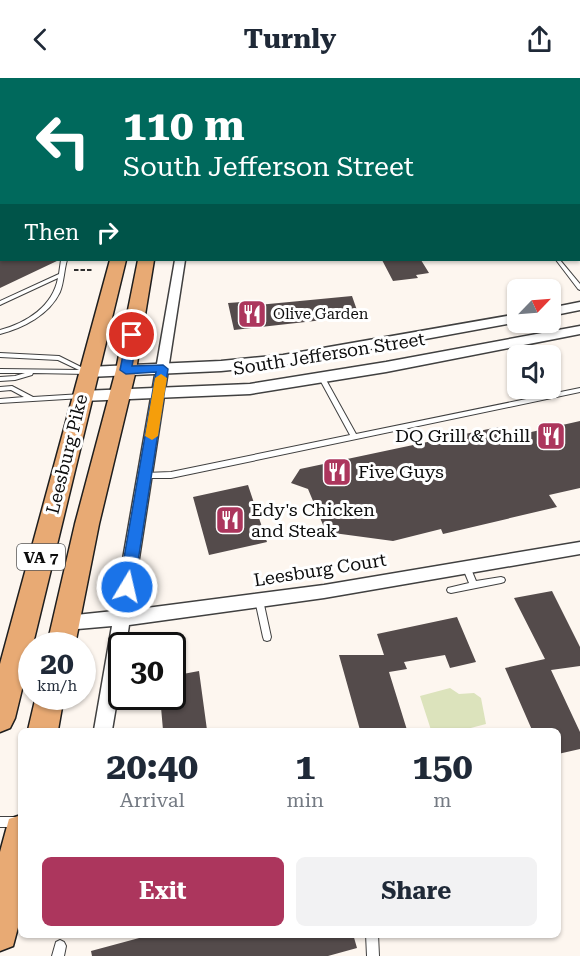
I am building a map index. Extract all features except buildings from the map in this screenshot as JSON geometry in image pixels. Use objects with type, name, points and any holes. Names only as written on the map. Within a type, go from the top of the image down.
[{"type":"main road","name":"Leesburg Pike","points":[[0,718],[118,261]]},
{"type":"main road","name":"Leesburg Pike","points":[[64,632],[126,370],[146,261]]},
{"type":"main road","points":[[43,728],[47,710]]},
{"type":"main road","points":[[0,933],[12,852]]},
{"type":"street","points":[[103,728],[180,261]]},
{"type":"street","points":[[561,310],[580,306]]},
{"type":"street","name":"South Jefferson Street","points":[[85,384],[126,370],[283,360],[507,320]]},
{"type":"street","name":"South Jefferson Street","points":[[85,384],[119,394],[250,389],[322,378],[580,330]]},
{"type":"street","name":"Leesburg Court","points":[[72,632],[122,619],[259,600],[579,549]]},
{"type":"lane","points":[[0,332],[30,320],[46,306],[58,291],[64,261]]},
{"type":"lane","points":[[559,261],[580,288]]},
{"type":"lane","points":[[0,303],[60,275]]},
{"type":"lane","points":[[0,356],[59,358],[85,384]]},
{"type":"lane","points":[[0,371],[37,372],[85,384]]},
{"type":"lane","points":[[0,378],[15,378],[37,372]]},
{"type":"lane","points":[[322,378],[354,437]]},
{"type":"lane","points":[[0,401],[32,399],[85,384]]},
{"type":"lane","points":[[0,389],[12,388],[32,399]]},
{"type":"lane","points":[[145,476],[171,475],[580,390]]},
{"type":"lane","points":[[466,566],[474,585]]},
{"type":"lane","points":[[451,590],[501,580]]},
{"type":"lane","points":[[259,600],[267,637]]},
{"type":"lane","points":[[0,822],[18,822]]},
{"type":"lane","points":[[372,938],[373,956]]},
{"type":"path","points":[[78,270],[93,270]]},
{"type":"green space","points":[[450,688],[459,694],[474,693],[481,698],[486,724],[471,728],[430,728],[420,696]]},
{"type":"slow traffic","points":[[152,436],[161,378]]},
{"type":"place","name":"Olive Garden","points":[[252,314]]},
{"type":"place","name":"DQ Grill & Chill","points":[[551,436]]},
{"type":"place","name":"Five Guys","points":[[337,472]]},
{"type":"place","name":"Edy's Chicken and Steak","points":[[230,520]]},
{"type":"route","points":[[127,587],[163,369],[126,370],[132,335]]}]
